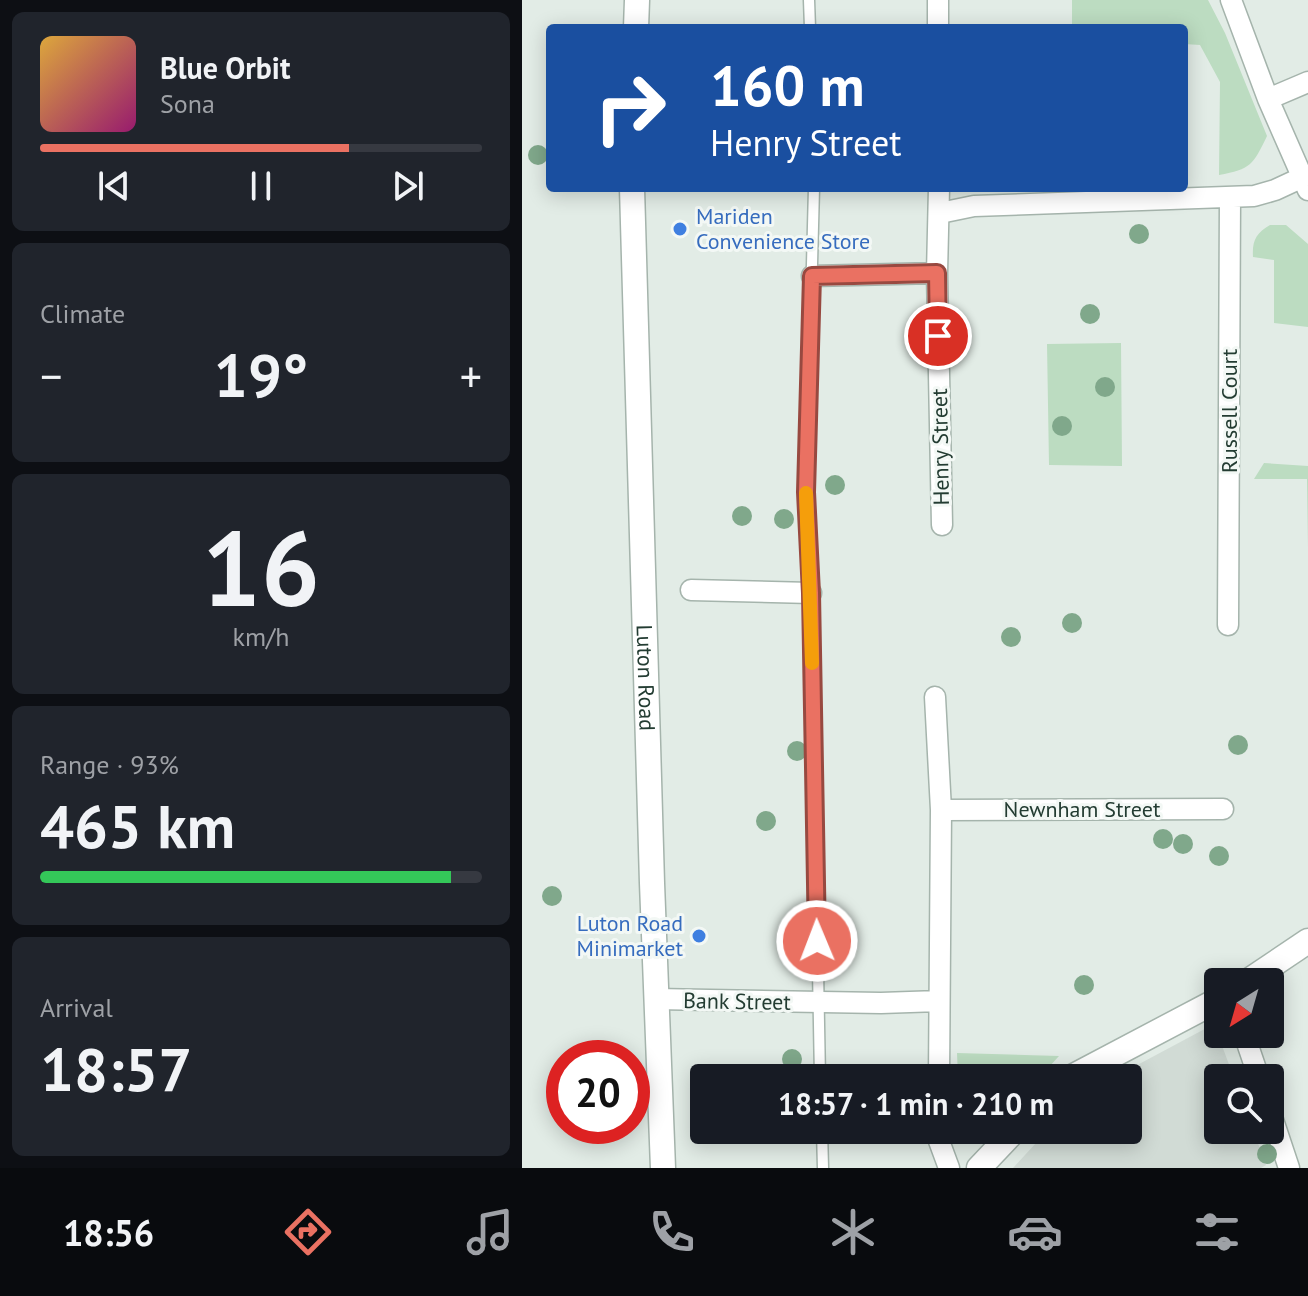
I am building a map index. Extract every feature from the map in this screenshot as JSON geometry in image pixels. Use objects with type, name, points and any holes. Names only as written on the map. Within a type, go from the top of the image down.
[{"type":"street","points":[[636,24],[637,0]]},
{"type":"street","points":[[938,0],[938,24]]},
{"type":"street","points":[[940,213],[974,206],[1262,195],[1303,170],[1268,99],[1231,0]]},
{"type":"street","points":[[1268,99],[1308,82]]},
{"type":"street","name":"Luton Road","points":[[632,192],[663,1168]]},
{"type":"street","name":"Henry Street","points":[[939,192],[937,273],[942,525]]},
{"type":"street","name":"Russell Court","points":[[1228,625],[1230,198]]},
{"type":"street","points":[[812,276],[937,273]]},
{"type":"street","points":[[691,590],[811,593]]},
{"type":"street","points":[[935,697],[941,810],[939,1064]]},
{"type":"street","name":"Newnham Street","points":[[941,810],[1223,809]]},
{"type":"street","points":[[1268,968],[1308,941]]},
{"type":"street","name":"Bank Street","points":[[656,999],[818,1002]]},
{"type":"street","points":[[818,1002],[939,1001]]},
{"type":"street","points":[[1097,1064],[1204,1007]]},
{"type":"street","points":[[940,1144],[949,1168]]},
{"type":"street","points":[[979,1168],[1002,1144]]},
{"type":"street","points":[[1281,1144],[1289,1168]]},
{"type":"lane","points":[[809,0],[810,24]]},
{"type":"lane","points":[[814,192],[806,492],[811,593],[820,1064]]},
{"type":"lane","points":[[822,1144],[823,1168]]},
{"type":"shaded area","points":[[1204,1029],[1204,1048],[1223,1048],[1229,1064],[1204,1064],[1204,1144],[1258,1144],[1266,1165],[1261,1168],[1013,1168],[1035,1144],[1142,1144],[1142,1064],[1139,1064]]},
{"type":"green space","points":[[1072,0],[1208,0],[1225,33],[1267,136],[1254,160],[1245,168],[1219,175],[1220,82],[1200,45],[1188,44],[1188,24],[1072,24]]},
{"type":"green space","points":[[1270,225],[1286,225],[1308,244],[1308,327],[1274,323],[1274,260],[1253,257],[1256,238]]},
{"type":"green space","points":[[1121,343],[1122,466],[1049,465],[1047,344]]},
{"type":"green space","points":[[1264,463],[1308,466],[1308,547],[1307,479],[1254,479]]},
{"type":"green space","points":[[957,1053],[1059,1056],[1052,1064],[957,1064]]},
{"type":"slow traffic","points":[[806,493],[812,663]]},
{"type":"place","name":"Mariden Convenience Store","points":[[680,229]]},
{"type":"place","name":"Luton Road Minimarket","points":[[699,936]]},
{"type":"route","points":[[817,941],[811,593],[806,492],[812,276],[937,273],[938,336]]}]
